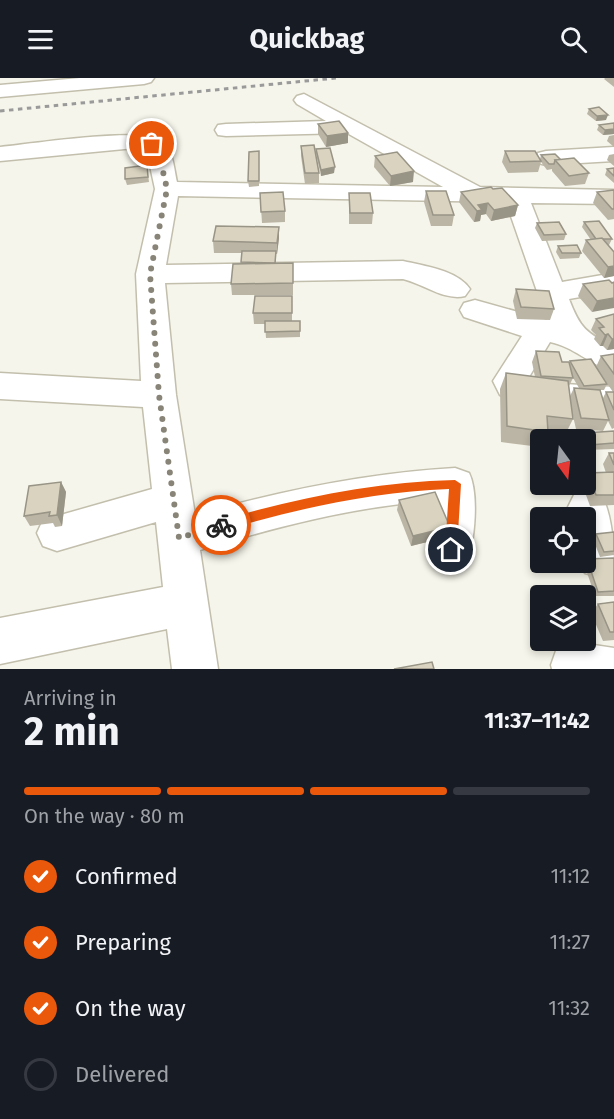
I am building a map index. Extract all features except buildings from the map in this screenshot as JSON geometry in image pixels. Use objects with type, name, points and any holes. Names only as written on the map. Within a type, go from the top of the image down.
[{"type":"street","points":[[0,91],[144,78]]},
{"type":"street","points":[[304,100],[350,128],[476,195]]},
{"type":"street","points":[[226,130],[350,128]]},
{"type":"street","points":[[0,154],[135,141],[152,144],[158,150],[167,189],[150,274],[159,395],[195,669]]},
{"type":"street","points":[[546,158],[614,154]]},
{"type":"street","points":[[167,189],[614,197]]},
{"type":"street","points":[[516,195],[565,328],[556,332],[510,381],[512,386],[565,397],[614,400]]},
{"type":"street","points":[[150,274],[403,270],[429,276],[465,300],[556,332],[614,360]]},
{"type":"street","points":[[553,293],[614,282]]},
{"type":"street","points":[[0,386],[159,395]]},
{"type":"street","points":[[179,538],[270,511],[358,492],[455,484],[451,550]]},
{"type":"street","points":[[57,533],[174,500]]},
{"type":"street","points":[[596,554],[600,559],[614,562]]},
{"type":"street","points":[[0,641],[188,603]]},
{"type":"railway","points":[[0,111],[336,78]]},
{"type":"way so far","points":[[152,144],[158,150],[167,189],[150,274],[159,395],[179,538],[221,525]]},
{"type":"route","points":[[221,525],[270,511],[358,492],[455,484],[451,550]]}]
